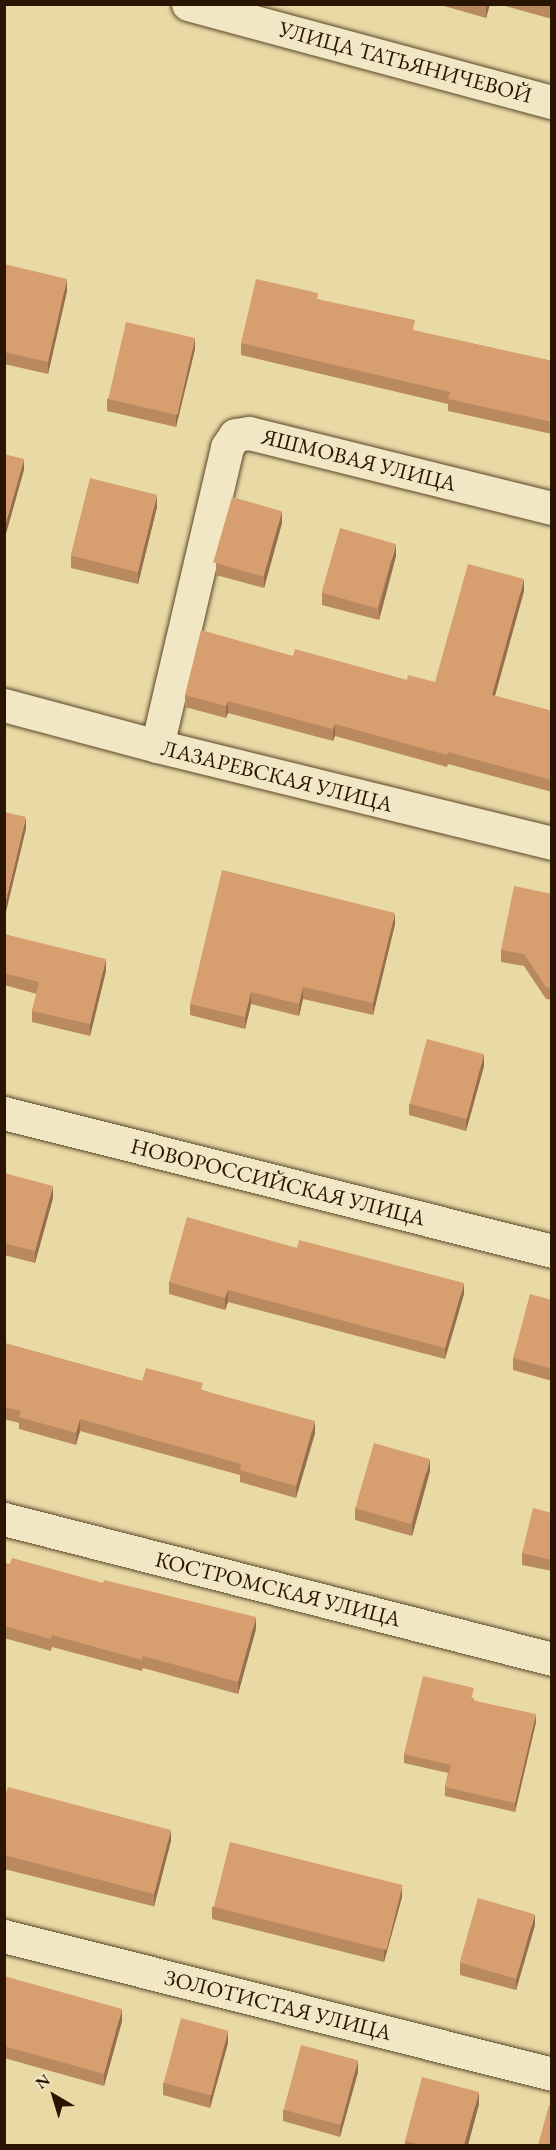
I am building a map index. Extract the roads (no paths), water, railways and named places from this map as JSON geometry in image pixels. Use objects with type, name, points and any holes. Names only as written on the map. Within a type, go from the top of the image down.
[{"type":"street","name":"УЛИЦА ТАТЬЯНИЧЕВОЙ","points":[[188,4],[552,102]]},
{"type":"street","name":"ЯШМОВАЯ УЛИЦА","points":[[157,747],[227,447],[235,435],[249,433],[552,508]]},
{"type":"street","name":"ЛАЗАРЕВСКАЯ УЛИЦА","points":[[4,705],[157,747],[552,843]]},
{"type":"street","name":"НОВОРОССИЙСКАЯ УЛИЦА","points":[[4,1113],[552,1251]]},
{"type":"street","name":"КОСТРОМСКАЯ УЛИЦА","points":[[4,1519],[552,1659]]},
{"type":"street","name":"ЗОЛОТИСТАЯ УЛИЦА","points":[[4,1936],[552,2074]]}]
